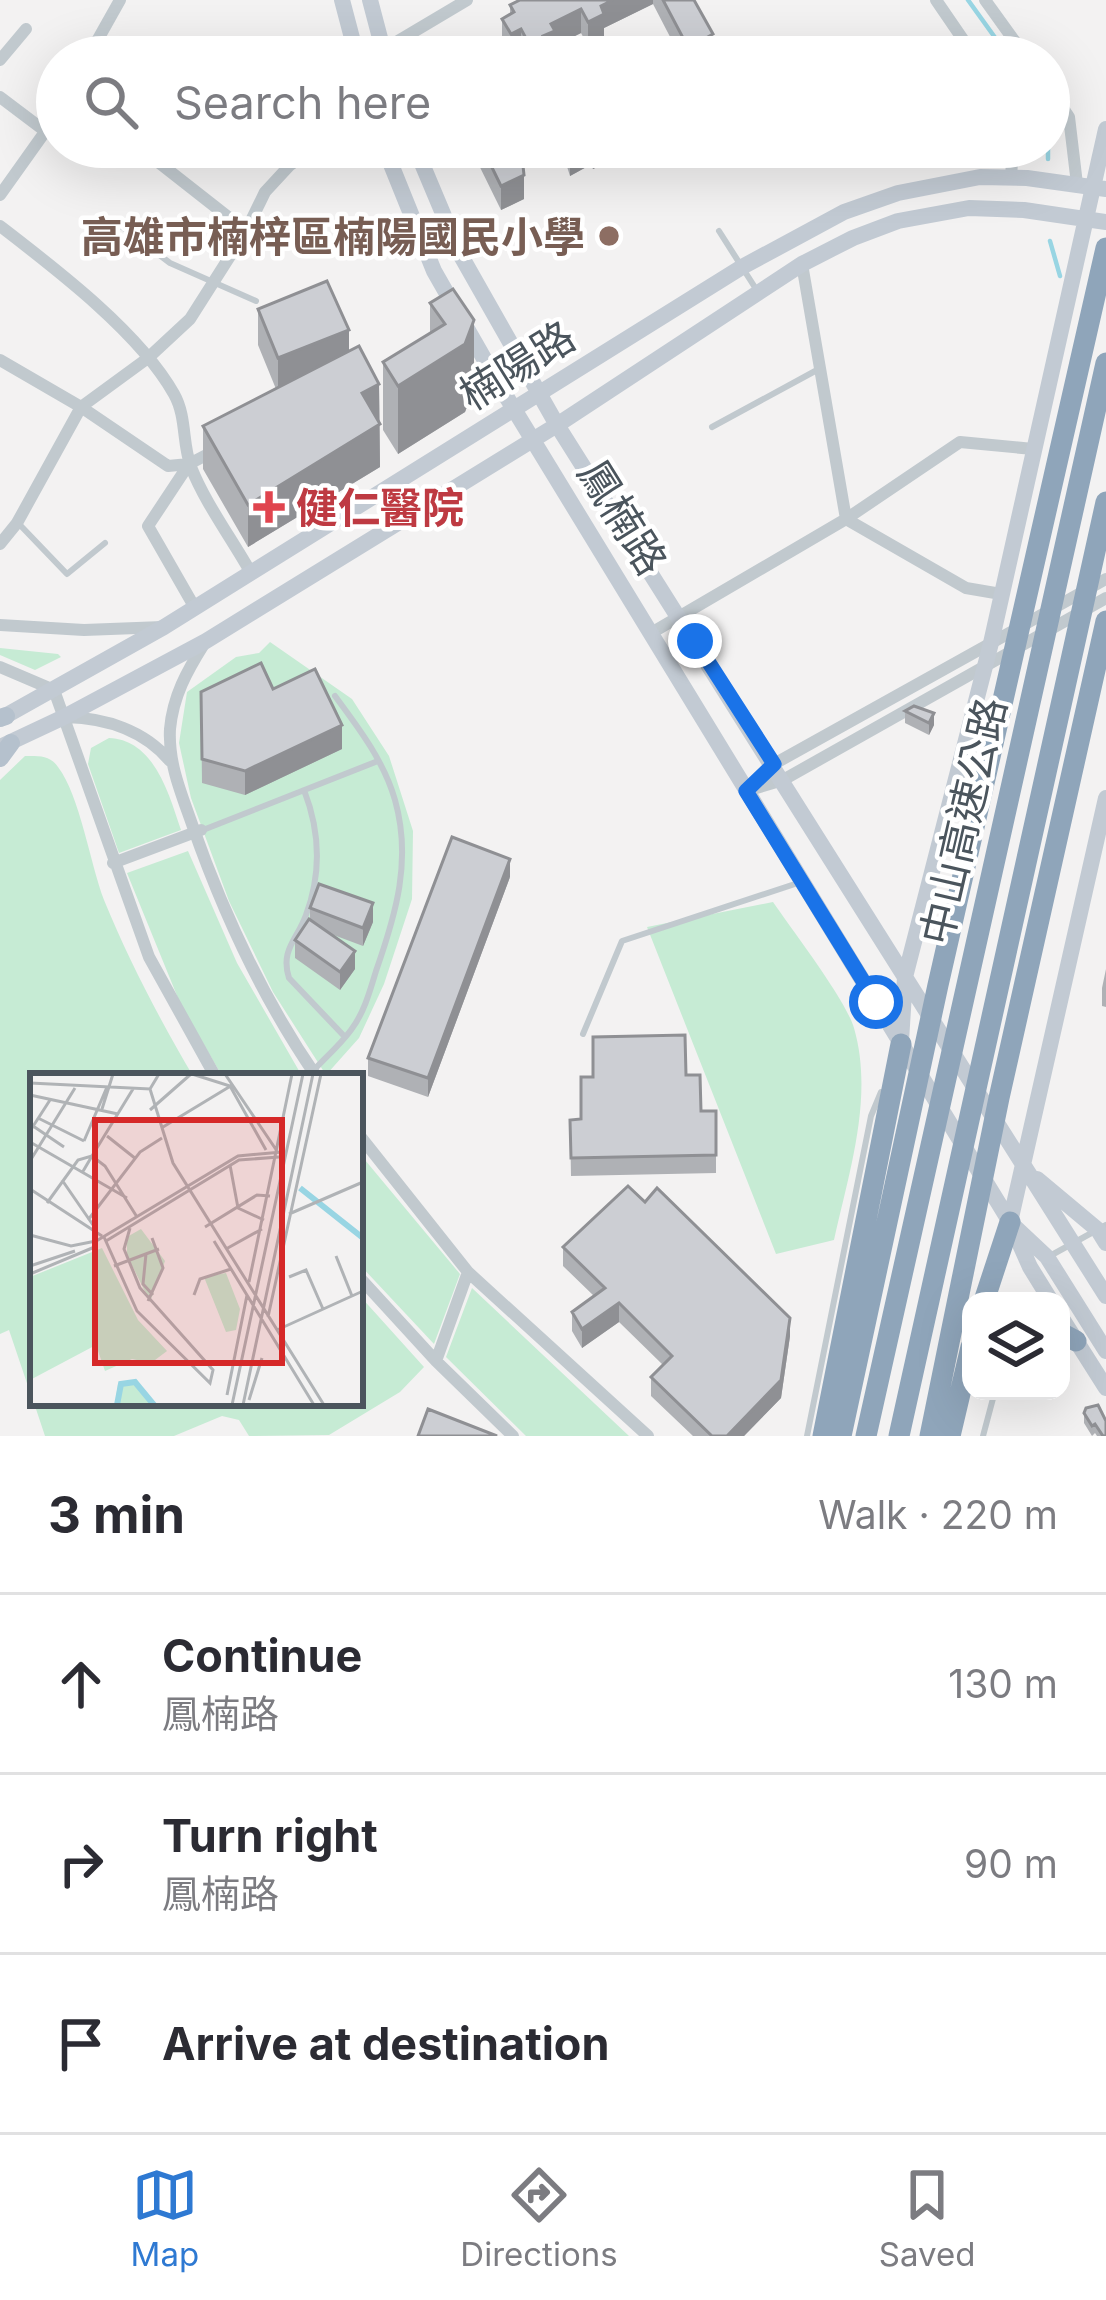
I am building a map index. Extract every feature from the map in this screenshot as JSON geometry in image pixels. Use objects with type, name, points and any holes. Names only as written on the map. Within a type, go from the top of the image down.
[{"type":"highway","points":[[842,1436],[938,985],[1105,252]]},
{"type":"highway","name":"中山高速公路","points":[[866,1436],[1106,363]]},
{"type":"highway","name":"中山高速公路","points":[[899,1436],[1074,644],[1098,578],[1106,502]]},
{"type":"highway","points":[[930,1436],[999,1098],[1106,623]]},
{"type":"highway","points":[[823,1436],[901,1045]]},
{"type":"highway","points":[[987,1292],[1010,1222]]},
{"type":"highway","points":[[954,1436],[962,1394]]},
{"type":"highway","points":[[954,1436],[968,1400]]},
{"type":"street","points":[[100,36],[120,0]]},
{"type":"street","points":[[342,0],[351,36]]},
{"type":"street","points":[[370,0],[380,36]]},
{"type":"street","points":[[410,36],[466,0]]},
{"type":"street","points":[[936,0],[961,36]]},
{"type":"street","points":[[985,0],[1011,36]]},
{"type":"street","points":[[0,60],[26,29]]},
{"type":"street","points":[[0,98],[36,124]]},
{"type":"street","points":[[1070,118],[1092,187]]},
{"type":"street","points":[[901,1045],[905,977],[991,643],[1106,130]]},
{"type":"street","points":[[0,195],[36,144]]},
{"type":"street","points":[[166,168],[246,231]]},
{"type":"street","points":[[0,544],[17,523],[81,407],[148,358],[190,319],[265,192],[287,168]]},
{"type":"street","name":"鳳楠路","points":[[392,168],[434,271],[513,410],[1010,1222]]},
{"type":"street","name":"鳳楠路","points":[[424,168],[460,254],[557,424],[1106,1296]]},
{"type":"street","points":[[1011,176],[1012,168]]},
{"type":"street","name":"楠陽路","points":[[2,716],[194,608],[742,267],[868,202],[943,182],[1011,176],[1092,187]]},
{"type":"street","name":"楠陽路","points":[[4,749],[206,641],[532,440],[802,264],[853,238],[928,214],[991,207],[1106,222]]},
{"type":"street","points":[[0,226],[62,274],[148,358],[182,412],[189,464],[251,573]]},
{"type":"street","points":[[802,264],[846,519]]},
{"type":"street","points":[[0,360],[168,466],[189,464],[237,438]]},
{"type":"street","points":[[652,632],[846,519],[960,442],[1033,448]]},
{"type":"street","points":[[189,464],[148,523],[148,530],[194,608]]},
{"type":"street","points":[[846,519],[966,588],[1001,594]]},
{"type":"street","points":[[746,791],[1098,578]]},
{"type":"street","points":[[779,772],[984,667],[1106,598]]},
{"type":"street","points":[[0,625],[84,630],[164,626]]},
{"type":"street","points":[[206,641],[176,698],[171,763],[220,904],[313,1073]]},
{"type":"street","points":[[0,667],[54,690],[148,957],[212,1073]]},
{"type":"street","points":[[64,717],[91,718],[141,736],[171,763]]},
{"type":"street","points":[[1045,1292],[1010,1222],[1106,798]]},
{"type":"street","points":[[113,862],[198,831]]},
{"type":"street","points":[[363,1140],[468,1272],[648,1436]]},
{"type":"street","points":[[1023,1167],[1103,1233]]},
{"type":"street","points":[[1010,1222],[1047,1258],[1106,1351]]},
{"type":"street","points":[[436,1361],[468,1272]]},
{"type":"street","points":[[363,1281],[513,1436]]},
{"type":"street","points":[[1070,1343],[1106,1388]]},
{"type":"lane","points":[[117,223],[170,263],[256,301]]},
{"type":"lane","points":[[719,231],[758,292]]},
{"type":"lane","points":[[712,427],[820,369]]},
{"type":"lane","points":[[17,523],[67,574],[105,543]]},
{"type":"lane","points":[[315,1073],[364,1007],[393,922],[403,874],[394,797],[378,760],[335,696]]},
{"type":"lane","points":[[198,831],[378,760]]},
{"type":"lane","points":[[304,790],[316,820],[316,877],[306,916],[285,951],[285,968],[345,1037]]},
{"type":"lane","points":[[583,1034],[622,941],[804,881]]},
{"type":"lane","points":[[807,1436],[871,1116],[901,1045]]},
{"type":"lane","points":[[1030,1268],[1103,1233]]},
{"type":"lane","points":[[983,1436],[993,1400]]},
{"type":"green space","points":[[270,642],[352,699],[389,756],[413,831],[412,899],[384,984],[359,1038],[328,1073],[273,992],[229,901],[191,798],[179,743],[187,692],[236,657],[259,653]]},
{"type":"green space","points":[[0,648],[61,657],[35,670],[0,655]]},
{"type":"green space","points":[[109,738],[125,741],[149,759],[181,830],[119,853],[88,764],[91,748]]},
{"type":"green space","points":[[25,756],[51,760],[58,767],[79,812],[114,923],[191,1073],[30,1073],[30,1392],[9,1330],[0,1334],[0,780]]},
{"type":"green space","points":[[188,851],[237,963],[300,1073],[220,1073],[180,1003],[127,873]]},
{"type":"green space","points":[[773,902],[849,1016],[861,1081],[857,1134],[834,1240],[776,1254],[647,927]]},
{"type":"green space","points":[[363,1158],[460,1274],[434,1344],[363,1268]]},
{"type":"green space","points":[[472,1288],[629,1436],[526,1436],[446,1357]]},
{"type":"green space","points":[[363,1299],[424,1367],[400,1392],[329,1435],[249,1436],[239,1420],[222,1416],[174,1436],[45,1436],[35,1406],[363,1406]]},
{"type":"building","points":[[520,0],[613,0],[601,6],[604,14],[588,22],[581,9],[551,24],[555,31],[543,36],[525,36],[521,29],[511,34],[502,19],[514,12],[510,5]]},
{"type":"building","points":[[663,0],[694,0],[713,34],[682,36]]},
{"type":"building","points":[[492,168],[523,168],[524,175],[501,186]]},
{"type":"building","points":[[327,281],[349,330],[278,358],[258,309]]},
{"type":"building","points":[[453,289],[474,320],[465,344],[398,386],[383,362],[445,324],[430,303]]},
{"type":"building","points":[[359,346],[379,384],[362,393],[380,424],[248,505],[203,426]]},
{"type":"building","points":[[261,663],[273,689],[315,669],[342,725],[245,771],[202,759],[201,692]]},
{"type":"building","points":[[914,706],[934,713],[929,723],[905,711]]},
{"type":"building","points":[[452,837],[510,859],[428,1078],[368,1058]]},
{"type":"building","points":[[319,884],[373,903],[363,928],[310,908]]},
{"type":"building","points":[[309,919],[355,951],[340,972],[295,940]]},
{"type":"building","points":[[685,1035],[686,1075],[700,1075],[701,1111],[716,1111],[716,1155],[571,1158],[570,1120],[581,1119],[581,1077],[593,1077],[593,1037]]},
{"type":"building","points":[[628,1186],[645,1202],[657,1188],[790,1318],[781,1380],[727,1436],[712,1436],[651,1377],[672,1356],[619,1303],[582,1329],[572,1312],[605,1288],[563,1247]]},
{"type":"building","points":[[1098,1405],[1106,1421],[1106,1436],[1084,1413]]},
{"type":"building","points":[[428,1409],[497,1436],[418,1436]]},
{"type":"waterway","points":[[968,0],[994,36]]},
{"type":"waterway","points":[[1050,241],[1060,276]]},
{"type":"place","name":"高雄市楠梓區楠陽國民小學","points":[[609,236]]},
{"type":"place","name":"健仁醫院","points":[[269,507]]},
{"type":"route","points":[[695,641],[774,764],[746,791],[876,1002]]}]
